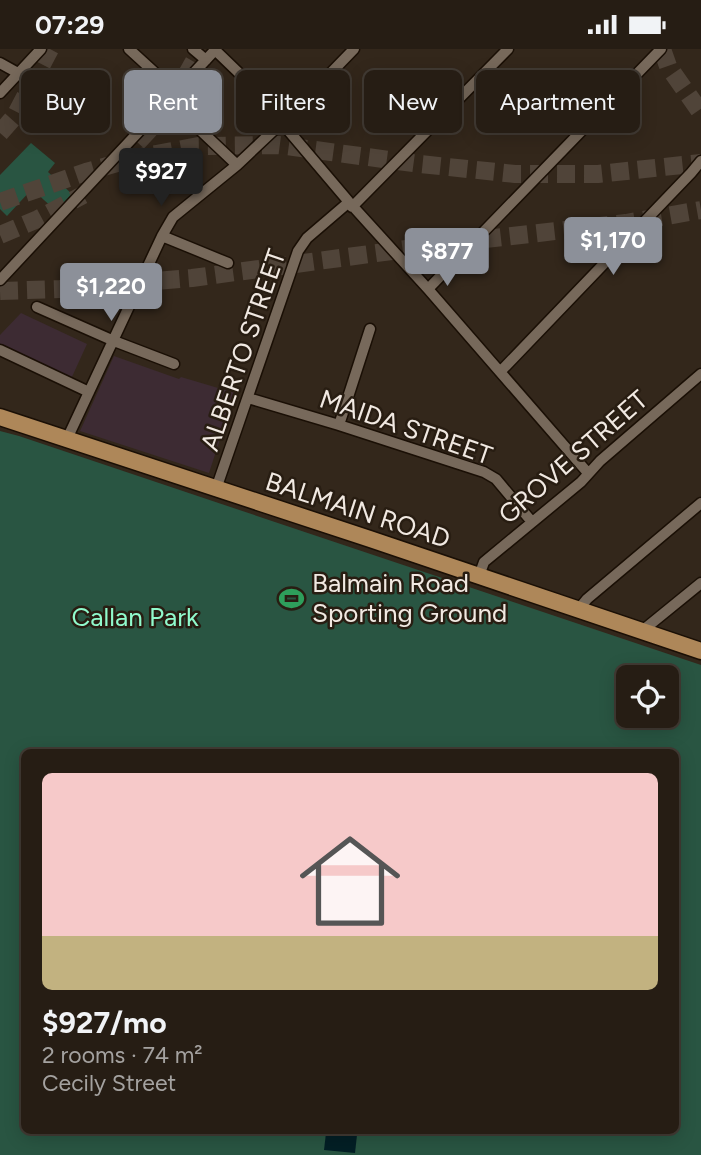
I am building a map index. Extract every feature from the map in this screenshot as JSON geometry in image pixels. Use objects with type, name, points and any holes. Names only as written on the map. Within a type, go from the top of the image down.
[{"type":"main road","name":"BALMAIN ROAD","points":[[0,417],[701,651]]},
{"type":"street","points":[[0,93],[41,49]]},
{"type":"street","points":[[129,49],[152,70]]},
{"type":"street","points":[[193,49],[206,60]]},
{"type":"street","points":[[334,70],[354,49]]},
{"type":"street","name":"ALBERTO STREET","points":[[216,489],[298,251],[307,238],[350,205],[508,49]]},
{"type":"street","points":[[428,289],[661,49]]},
{"type":"street","points":[[197,70],[216,50],[236,70]]},
{"type":"street","points":[[0,63],[18,73]]},
{"type":"street","points":[[0,280],[138,133]]},
{"type":"street","points":[[203,133],[237,165]]},
{"type":"street","points":[[67,439],[173,217],[271,133]]},
{"type":"street","points":[[290,133],[350,205],[500,372],[584,478]]},
{"type":"street","points":[[500,372],[699,168]]},
{"type":"street","points":[[162,236],[228,263]]},
{"type":"street","points":[[37,307],[174,364]]},
{"type":"street","points":[[338,425],[370,329]]},
{"type":"street","points":[[0,350],[89,392]]},
{"type":"street","name":"GROVE STREET","points":[[479,576],[484,562],[701,374]]},
{"type":"street","name":"MAIDA STREET","points":[[248,398],[490,475],[533,522]]},
{"type":"street","points":[[578,610],[614,575],[701,503]]},
{"type":"street","points":[[642,631],[701,583]]},
{"type":"shaded area","points":[[21,313],[87,344],[71,379],[0,346],[0,335]]},
{"type":"shaded area","points":[[114,356],[179,379],[181,377],[235,393],[209,473],[80,431]]},
{"type":"green space","points":[[31,143],[55,163],[48,172],[72,194],[56,211],[32,189],[7,216],[0,209],[0,175]]},
{"type":"green space","name":"Callan Park","points":[[0,431],[701,665],[701,1155],[0,1155]]},
{"type":"water","points":[[326,1134],[357,1135],[355,1153],[324,1150]]},
{"type":"tunnel","points":[[0,133],[15,116],[50,49]]},
{"type":"tunnel","points":[[119,162],[165,113],[201,49]]},
{"type":"tunnel","points":[[662,49],[668,66],[701,113]]},
{"type":"tunnel","points":[[0,202],[131,159],[198,146],[278,145],[515,174],[598,174],[701,163]]},
{"type":"tunnel","points":[[0,235],[83,195]]},
{"type":"tunnel","points":[[0,291],[192,278],[451,243],[626,223],[701,210]]},
{"type":"place","name":"Balmain Road Sporting Ground","points":[[292,598]]}]
